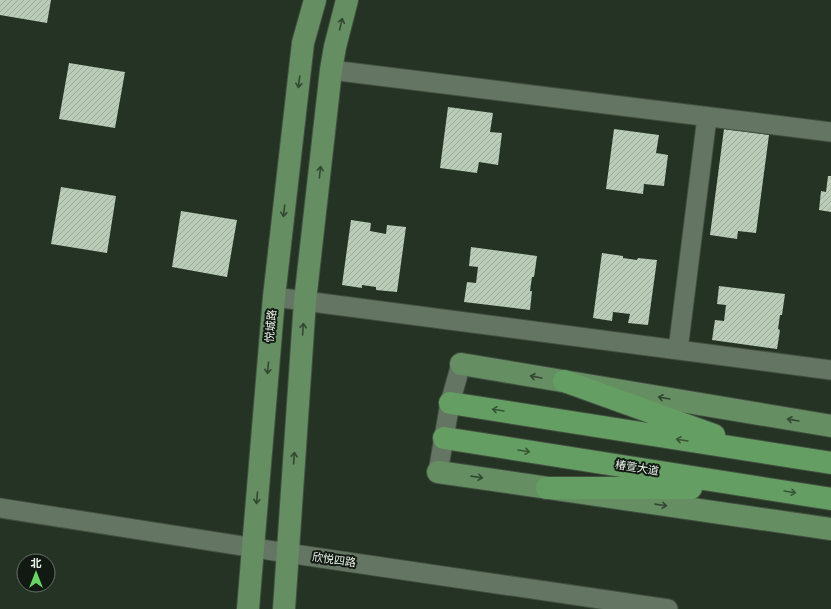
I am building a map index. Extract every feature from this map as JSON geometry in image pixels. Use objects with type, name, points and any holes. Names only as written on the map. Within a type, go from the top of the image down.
[{"type":"highway","points":[[564,381],[764,453]]},
{"type":"highway","points":[[450,403],[831,463]]},
{"type":"highway","name":"椿萱大道","points":[[444,438],[831,499]]},
{"type":"highway","points":[[547,488],[759,488]]},
{"type":"main road","name":"悦城路","points":[[248,609],[274,297],[303,43],[315,0]]},
{"type":"main road","points":[[284,609],[305,301],[331,70],[335,47],[347,0]]},
{"type":"main road","points":[[461,364],[831,426]]},
{"type":"main road","points":[[438,472],[831,529]]},
{"type":"main road","points":[[799,525],[831,534]]},
{"type":"street","points":[[331,70],[831,132]]},
{"type":"street","points":[[678,350],[707,117]]},
{"type":"street","points":[[274,297],[831,370]]},
{"type":"street","points":[[438,472],[450,403],[461,364]]},
{"type":"street","name":"欣悦四路","points":[[0,508],[252,548],[668,609]]},
{"type":"building","points":[[0,0],[51,0],[47,23],[0,15]]},
{"type":"building","points":[[69,63],[125,72],[115,128],[59,119]]},
{"type":"building","points":[[448,107],[493,113],[490,132],[502,133],[498,165],[479,162],[477,173],[440,168]]},
{"type":"building","points":[[614,129],[659,135],[656,153],[668,155],[664,186],[644,184],[643,194],[606,189]]},
{"type":"building","points":[[724,129],[769,135],[756,233],[738,231],[737,239],[710,235]]},
{"type":"building","points":[[828,176],[831,176],[831,212],[819,210],[821,191],[826,192]]},
{"type":"building","points":[[61,187],[116,196],[107,253],[51,244]]},
{"type":"building","points":[[181,211],[237,220],[227,277],[172,267]]},
{"type":"building","points":[[351,220],[371,223],[370,231],[386,234],[387,225],[406,227],[397,292],[376,290],[376,287],[362,285],[362,288],[342,285]]},
{"type":"building","points":[[471,247],[537,256],[530,291],[532,291],[530,310],[464,302],[467,282],[476,283],[478,267],[469,266]]},
{"type":"building","points":[[602,253],[637,260],[638,258],[657,260],[648,325],[628,323],[630,314],[613,312],[612,321],[593,318]]},
{"type":"building","points":[[719,286],[785,294],[782,315],[780,315],[778,329],[780,330],[777,349],[712,340],[715,320],[724,321],[726,305],[717,304]]}]
